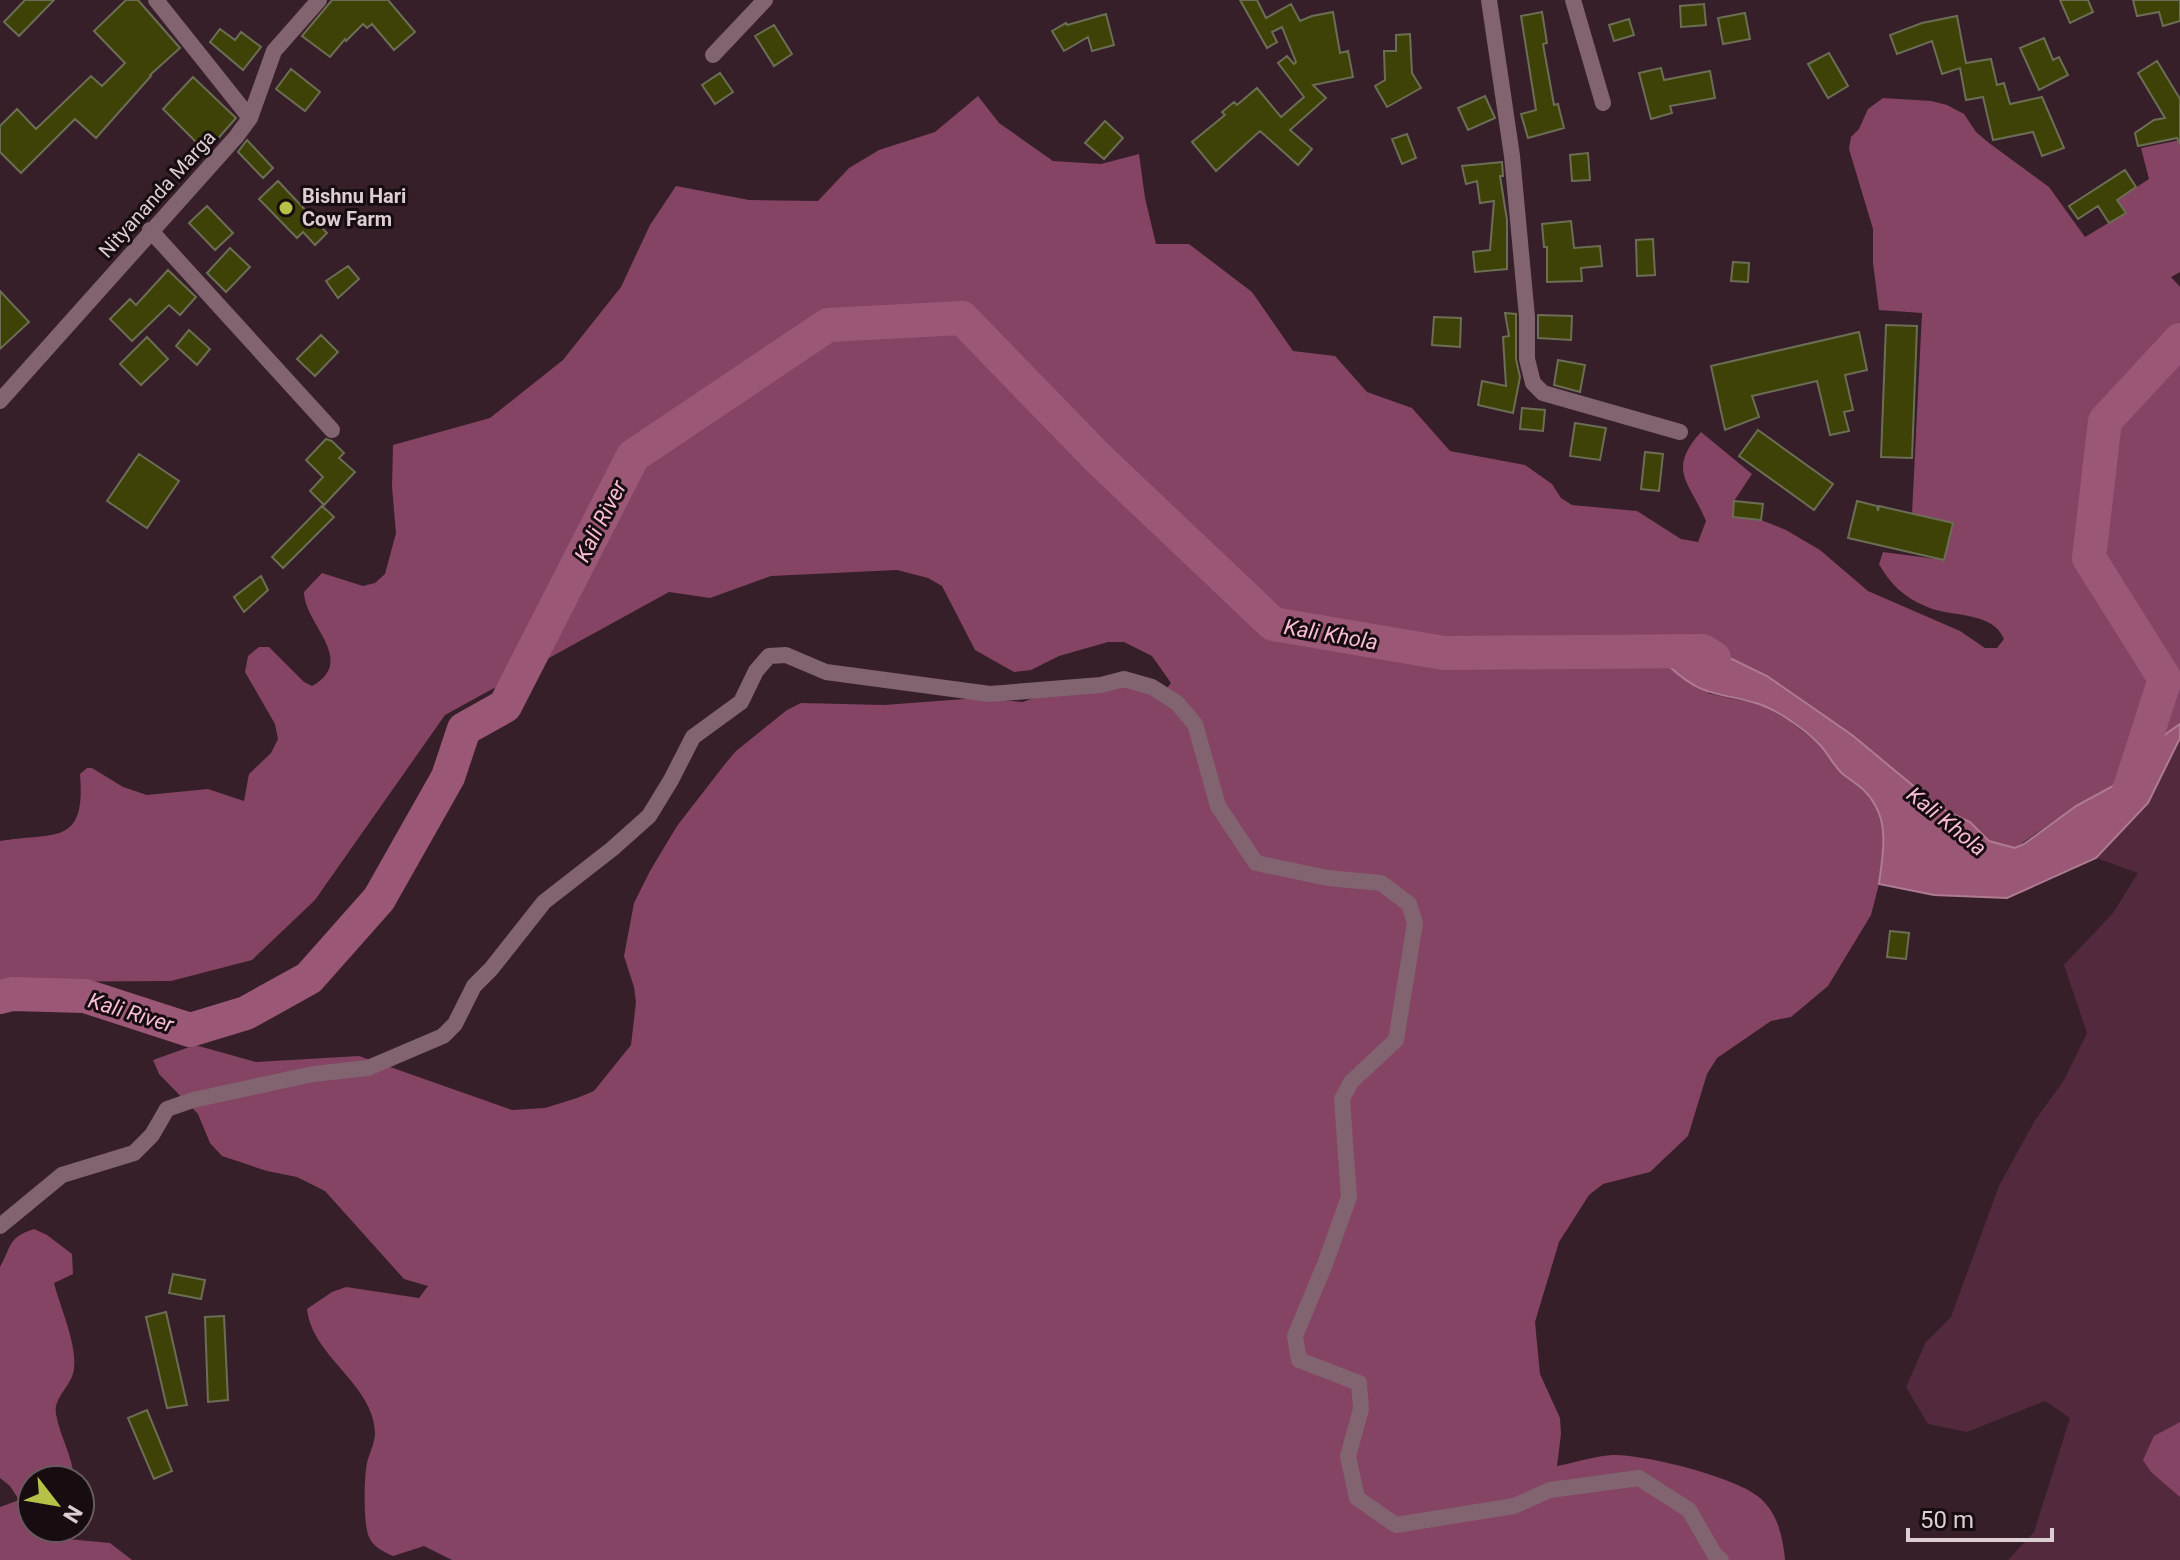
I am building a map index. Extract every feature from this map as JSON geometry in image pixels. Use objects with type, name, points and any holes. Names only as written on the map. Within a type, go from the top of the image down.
[{"type":"street","points":[[156,0],[250,118]]},
{"type":"street","name":"Nityananda Marga","points":[[0,401],[250,118],[274,51],[319,0]]},
{"type":"street","points":[[713,55],[765,0]]},
{"type":"street","points":[[1489,0],[1512,156],[1527,317],[1527,359],[1533,383],[1552,397],[1680,432]]},
{"type":"street","points":[[1573,0],[1603,103]]},
{"type":"street","points":[[150,230],[332,430]]},
{"type":"street","points":[[0,1226],[62,1175],[134,1153],[152,1135],[167,1109],[193,1100],[313,1074],[368,1068],[443,1036],[455,1024],[474,986],[544,902],[601,859],[649,816],[693,737],[741,702],[756,671],[769,656],[786,655],[826,672],[990,694],[1101,685],[1124,679],[1152,687],[1177,703],[1195,724],[1218,806],[1256,863],[1328,878],[1381,883],[1409,904],[1415,923],[1396,1040],[1351,1082],[1342,1099],[1349,1197],[1295,1336],[1299,1360],[1359,1383],[1361,1409],[1348,1456],[1357,1498],[1396,1525],[1514,1506],[1550,1490],[1639,1478],[1689,1510],[1721,1560]]},
{"type":"shaded area","points":[[978,96],[999,123],[1053,161],[1101,164],[1139,154],[1156,244],[1189,244],[1252,292],[1293,351],[1335,356],[1367,392],[1412,408],[1450,451],[1525,465],[1552,484],[1561,498],[1572,505],[1637,511],[1681,539],[1698,542],[1706,521],[1688,486],[1683,467],[1691,445],[1701,432],[1752,474],[1734,501],[1733,517],[1761,520],[1786,530],[1820,550],[1868,591],[1960,631],[1985,648],[1997,648],[2004,639],[1990,623],[1935,610],[1917,602],[1898,589],[1879,564],[1883,552],[1944,560],[1952,524],[1912,514],[1922,313],[1879,310],[1873,263],[1873,229],[1849,149],[1851,137],[1859,129],[1868,109],[1883,98],[1947,105],[1964,114],[1976,132],[2049,187],[2085,237],[2125,213],[2117,200],[2149,179],[2141,148],[2180,140],[2180,272],[2171,277],[2180,287],[2180,724],[2133,757],[2113,786],[2076,806],[2015,848],[1989,841],[1970,822],[1940,808],[1852,735],[1767,676],[1707,693],[1762,705],[1788,720],[1819,744],[1842,774],[1876,805],[1884,835],[1879,884],[1871,915],[1828,986],[1791,1017],[1771,1021],[1717,1058],[1707,1074],[1688,1136],[1650,1172],[1603,1184],[1589,1195],[1559,1242],[1535,1322],[1540,1374],[1560,1418],[1557,1466],[1605,1456],[1626,1456],[1689,1468],[1732,1482],[1760,1498],[1771,1511],[1781,1534],[1785,1560],[452,1560],[424,1546],[393,1556],[373,1544],[367,1531],[365,1500],[366,1469],[375,1437],[372,1416],[365,1400],[320,1342],[311,1326],[307,1309],[332,1292],[346,1287],[419,1298],[428,1286],[404,1279],[325,1191],[297,1177],[222,1156],[210,1143],[198,1114],[159,1074],[153,1060],[195,1045],[256,1062],[359,1056],[512,1110],[545,1108],[577,1098],[594,1091],[631,1045],[636,1002],[624,956],[634,903],[650,871],[677,826],[736,751],[787,710],[801,703],[884,705],[978,698],[1023,702],[1108,681],[1160,697],[1171,683],[1152,656],[1124,642],[1108,642],[1059,656],[1031,670],[1014,672],[975,650],[942,586],[928,578],[897,570],[771,576],[710,598],[669,592],[445,715],[315,900],[252,960],[171,981],[0,982],[0,841],[51,835],[63,832],[72,825],[81,797],[80,774],[87,768],[123,787],[147,795],[208,789],[244,801],[249,774],[271,753],[278,739],[275,724],[245,672],[248,656],[259,647],[269,647],[304,682],[312,686],[325,676],[330,665],[330,653],[306,604],[304,592],[322,573],[363,586],[375,583],[385,574],[396,533],[392,487],[393,445],[490,418],[563,360],[621,287],[650,225],[676,186],[749,200],[818,201],[849,168],[879,150],[935,132]]},
{"type":"shaded area","points":[[2180,738],[2180,1560],[2008,1560],[2034,1532],[2070,1418],[2045,1401],[1967,1432],[1928,1424],[1906,1387],[1926,1342],[1951,1317],[1999,1186],[2034,1122],[2064,1080],[2087,1033],[2064,965],[2113,913],[2138,873],[2096,858],[2148,803]]},
{"type":"shaded area","points":[[34,1229],[47,1235],[72,1254],[73,1274],[54,1283],[71,1337],[74,1358],[73,1374],[56,1408],[71,1464],[16,1464],[16,1495],[0,1478],[0,1267],[15,1239]]},
{"type":"shaded area","points":[[2180,1422],[2180,1497],[2151,1472],[2143,1460],[2154,1436]]},
{"type":"shaded area","points":[[16,1501],[16,1544],[110,1543],[132,1560],[0,1560],[0,1507]]},
{"type":"water","points":[[1674,639],[1697,642],[1767,676],[1852,735],[1940,808],[1970,822],[1989,841],[2015,848],[2076,806],[2113,786],[2133,757],[2180,724],[2180,738],[2148,803],[2096,858],[2007,898],[1934,895],[1879,884],[1883,854],[1882,824],[1869,796],[1841,772],[1815,740],[1784,716],[1759,704],[1712,693],[1682,677],[1670,667]]},
{"type":"building","points":[[25,0],[54,0],[19,36],[4,22]]},
{"type":"building","points":[[126,0],[138,0],[180,48],[150,75],[96,138],[75,119],[21,173],[0,152],[0,126],[17,109],[36,129],[91,76],[102,86],[125,63],[94,31]]},
{"type":"building","points":[[332,0],[388,0],[415,32],[394,50],[372,24],[367,28],[363,24],[330,57],[302,36]]},
{"type":"building","points":[[1240,0],[1257,0],[1266,18],[1291,4],[1300,21],[1333,12],[1340,53],[1348,51],[1353,77],[1313,85],[1326,98],[1290,130],[1312,149],[1298,165],[1260,131],[1216,171],[1192,142],[1225,115],[1222,112],[1234,102],[1237,105],[1257,88],[1281,117],[1304,97],[1278,63],[1287,56],[1294,64],[1296,62],[1282,27],[1272,32],[1277,42],[1267,48]]},
{"type":"building","points":[[2060,0],[2088,0],[2093,12],[2070,23]]},
{"type":"building","points":[[2133,0],[2180,0],[2180,21],[2163,26],[2159,12],[2137,16]]},
{"type":"building","points":[[1704,4],[1706,25],[1681,27],[1680,6]]},
{"type":"building","points":[[1542,12],[1547,43],[1543,44],[1554,105],[1558,104],[1564,128],[1528,138],[1521,114],[1536,110],[1521,16]]},
{"type":"building","points":[[1745,13],[1750,39],[1723,44],[1718,18]]},
{"type":"building","points":[[1106,14],[1114,45],[1092,51],[1088,37],[1064,51],[1052,31],[1066,23]]},
{"type":"building","points":[[1957,16],[1966,63],[1991,59],[1997,85],[2004,83],[2010,104],[2042,97],[2064,148],[2042,156],[2033,132],[1993,140],[1983,97],[1966,100],[1960,68],[1942,74],[1932,41],[1897,54],[1890,35],[1922,23]]},
{"type":"building","points":[[1629,19],[1634,35],[1614,41],[1609,25]]},
{"type":"building","points":[[774,25],[792,54],[774,66],[755,36]]},
{"type":"building","points":[[220,29],[235,40],[241,32],[261,47],[243,70],[210,42]]},
{"type":"building","points":[[1410,34],[1412,73],[1421,88],[1387,107],[1375,86],[1385,80],[1384,51],[1396,51],[1396,35]]},
{"type":"building","points":[[2044,38],[2053,60],[2059,57],[2068,75],[2039,90],[2020,48]]},
{"type":"building","points":[[1829,53],[1848,86],[1828,98],[1808,64]]},
{"type":"building","points":[[2157,61],[2180,99],[2180,144],[2177,138],[2138,146],[2135,133],[2154,120],[2165,118],[2138,73]]},
{"type":"building","points":[[1661,68],[1664,80],[1710,71],[1715,98],[1670,106],[1672,113],[1651,119],[1639,73]]},
{"type":"building","points":[[291,69],[320,92],[305,111],[276,89]]},
{"type":"building","points":[[720,73],[733,92],[715,104],[702,85]]},
{"type":"building","points":[[193,77],[236,118],[206,152],[163,109]]},
{"type":"building","points":[[1485,96],[1495,118],[1468,130],[1458,108]]},
{"type":"building","points":[[1105,121],[1123,138],[1104,159],[1085,143]]},
{"type":"building","points":[[1407,134],[1416,158],[1402,164],[1392,139]]},
{"type":"building","points":[[247,140],[273,168],[263,178],[238,152]]},
{"type":"building","points":[[1588,153],[1590,180],[1572,181],[1570,155]]},
{"type":"building","points":[[1502,162],[1503,176],[1500,176],[1507,220],[1507,269],[1475,272],[1473,252],[1490,250],[1494,201],[1480,203],[1477,181],[1466,184],[1462,166]]},
{"type":"building","points":[[2125,170],[2136,187],[2117,200],[2126,213],[2109,223],[2098,206],[2078,219],[2069,206]]},
{"type":"building","name":"Bishnu Hari Cow Farm","points":[[278,181],[327,233],[315,245],[303,232],[297,238],[259,199]]},
{"type":"building","points":[[207,206],[233,233],[215,250],[189,223]]},
{"type":"building","points":[[1571,221],[1574,248],[1600,246],[1602,266],[1581,268],[1582,281],[1547,282],[1547,247],[1544,247],[1542,224]]},
{"type":"building","points":[[1653,239],[1655,275],[1637,276],[1636,240]]},
{"type":"building","points":[[230,248],[250,267],[226,292],[207,273]]},
{"type":"building","points":[[1733,262],[1749,263],[1748,282],[1731,281]]},
{"type":"building","points":[[348,266],[359,279],[338,298],[326,281]]},
{"type":"building","points":[[168,270],[196,297],[180,315],[169,305],[132,341],[110,319],[130,299],[136,305]]},
{"type":"building","points":[[0,291],[29,322],[0,349]]},
{"type":"building","points":[[1505,313],[1516,314],[1516,359],[1520,377],[1513,413],[1478,405],[1482,381],[1506,386],[1503,337],[1509,336]]},
{"type":"building","points":[[1538,315],[1572,316],[1571,340],[1538,338]]},
{"type":"building","points":[[1434,317],[1461,318],[1460,347],[1432,345]]},
{"type":"building","points":[[1886,325],[1917,326],[1912,458],[1881,457]]},
{"type":"building","points":[[189,330],[210,349],[197,365],[176,346]]},
{"type":"building","points":[[1859,332],[1867,370],[1845,375],[1853,410],[1844,412],[1849,431],[1830,435],[1817,381],[1752,396],[1759,417],[1725,430],[1711,366]]},
{"type":"building","points":[[321,335],[338,352],[315,376],[297,359]]},
{"type":"building","points":[[147,337],[168,359],[141,385],[120,364]]},
{"type":"building","points":[[1558,360],[1585,365],[1580,392],[1554,385]]},
{"type":"building","points":[[1522,408],[1545,410],[1543,431],[1520,429]]},
{"type":"building","points":[[1575,423],[1606,428],[1600,460],[1570,456]]},
{"type":"building","points":[[1758,430],[1833,484],[1814,510],[1739,456]]},
{"type":"building","points":[[326,439],[344,453],[339,458],[355,472],[324,505],[310,491],[323,477],[306,460]]},
{"type":"building","points":[[1645,452],[1663,454],[1659,491],[1641,489]]},
{"type":"building","points":[[139,454],[179,481],[147,528],[107,501]]},
{"type":"building","points":[[1734,501],[1763,504],[1761,520],[1733,517]]},
{"type":"building","points":[[1857,501],[1877,506],[1878,511],[1879,506],[1953,523],[1944,560],[1848,538]]},
{"type":"building","points":[[322,506],[334,517],[283,568],[272,557]]},
{"type":"building","points":[[261,576],[268,590],[244,612],[234,597]]},
{"type":"building","points":[[1890,931],[1909,933],[1906,959],[1887,957]]},
{"type":"building","points":[[173,1274],[205,1280],[201,1299],[169,1293]]},
{"type":"building","points":[[166,1312],[187,1405],[167,1408],[146,1317]]},
{"type":"building","points":[[224,1316],[228,1400],[208,1402],[205,1317]]},
{"type":"building","points":[[147,1410],[172,1471],[154,1479],[128,1418]]},
{"type":"waterway","name":"Kali River","points":[[0,997],[12,994],[85,996],[190,1030],[246,1013],[309,978],[379,899],[448,777],[464,729],[505,706],[633,456],[828,325],[962,318],[1098,458],[1273,624],[1444,653],[1703,651],[1714,658]]},
{"type":"waterway","name":"Kali Khola","points":[[2128,794],[2165,679],[2089,558],[2105,421],[2180,340]]},
{"type":"place","name":"Bishnu Hari Cow Farm","points":[[286,208]]}]
